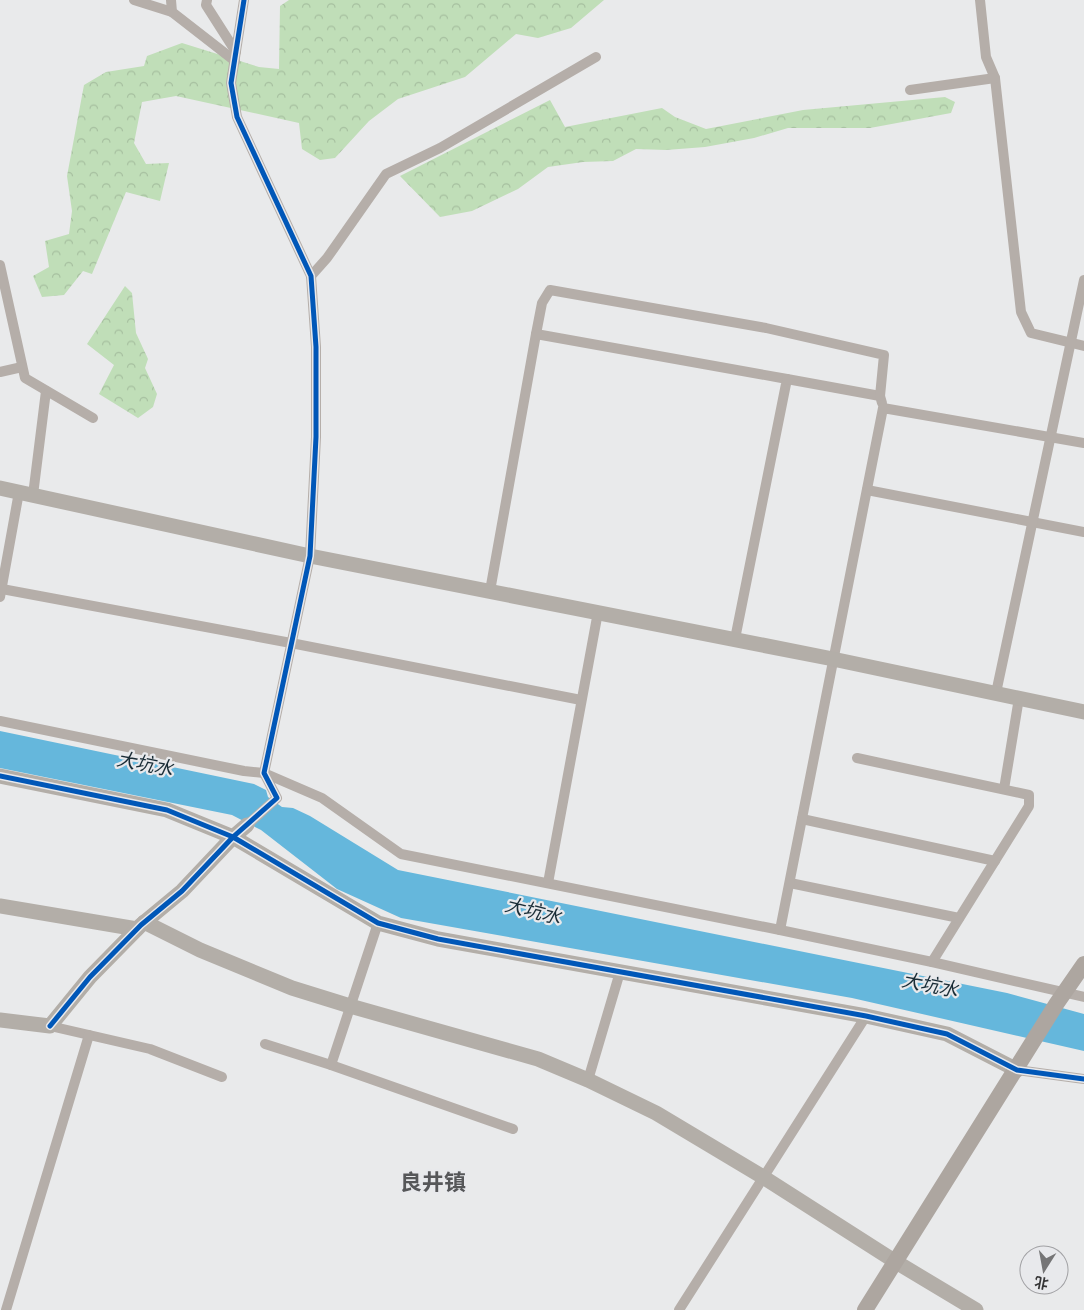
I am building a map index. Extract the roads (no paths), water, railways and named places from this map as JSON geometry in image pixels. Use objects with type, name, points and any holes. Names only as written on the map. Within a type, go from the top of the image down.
[{"type":"main road","points":[[865,1310],[1084,964]]},
{"type":"street","points":[[134,0],[172,12],[235,56]]},
{"type":"street","points":[[171,0],[172,12]]},
{"type":"street","points":[[207,0],[206,5],[235,56]]},
{"type":"street","points":[[50,1026],[90,977],[140,925],[182,891],[233,837],[277,798],[264,773],[310,556],[316,437],[316,347],[311,276],[237,117],[231,82],[244,0]]},
{"type":"street","points":[[980,0],[986,57],[994,78],[1021,312],[1031,333],[1084,346]]},
{"type":"street","points":[[311,276],[327,258],[386,174],[440,148],[596,57]]},
{"type":"street","points":[[910,90],[994,78]]},
{"type":"street","points":[[0,265],[25,378],[93,418]]},
{"type":"street","points":[[996,693],[1084,280]]},
{"type":"street","points":[[490,591],[542,303],[550,290],[766,328],[884,355],[880,396],[883,408],[780,930]]},
{"type":"street","points":[[536,334],[880,396]]},
{"type":"street","points":[[0,372],[22,367]]},
{"type":"street","points":[[735,640],[787,379]]},
{"type":"street","points":[[46,391],[26,494],[1,593],[291,643],[581,700]]},
{"type":"street","points":[[883,408],[1084,443]]},
{"type":"street","points":[[0,488],[310,556],[834,659],[1084,712]]},
{"type":"street","points":[[867,490],[1084,532]]},
{"type":"street","points":[[548,883],[598,612]]},
{"type":"street","points":[[1004,789],[1019,698]]},
{"type":"street","points":[[0,721],[244,771],[264,773],[322,798],[401,854],[932,962],[1062,998],[1084,997]]},
{"type":"street","points":[[857,758],[1030,795],[1029,806],[932,962]]},
{"type":"street","points":[[0,776],[167,810],[233,837],[378,923],[438,939],[866,1016],[947,1034],[1021,1062],[1084,1078]]},
{"type":"street","points":[[802,819],[995,861]]},
{"type":"street","points":[[790,883],[959,918]]},
{"type":"street","points":[[0,906],[140,925],[292,988],[538,1059],[588,1080],[656,1113],[764,1177],[896,1262],[976,1310]]},
{"type":"street","points":[[331,1066],[378,923]]},
{"type":"street","points":[[588,1080],[620,972]]},
{"type":"street","points":[[679,1310],[866,1016]]},
{"type":"street","points":[[0,1020],[50,1026],[150,1049],[222,1077]]},
{"type":"street","points":[[6,1310],[89,1035]]},
{"type":"street","points":[[265,1044],[514,1129]]},
{"type":"water","name":"大坑水","points":[[0,731],[254,784],[266,790],[268,797],[282,807],[293,808],[310,816],[398,870],[1007,993],[1084,1014],[1084,1051],[852,998],[401,918],[337,889],[261,830],[232,815],[0,768]]},
{"type":"district","name":"良井镇","points":[[433,1182]]}]
